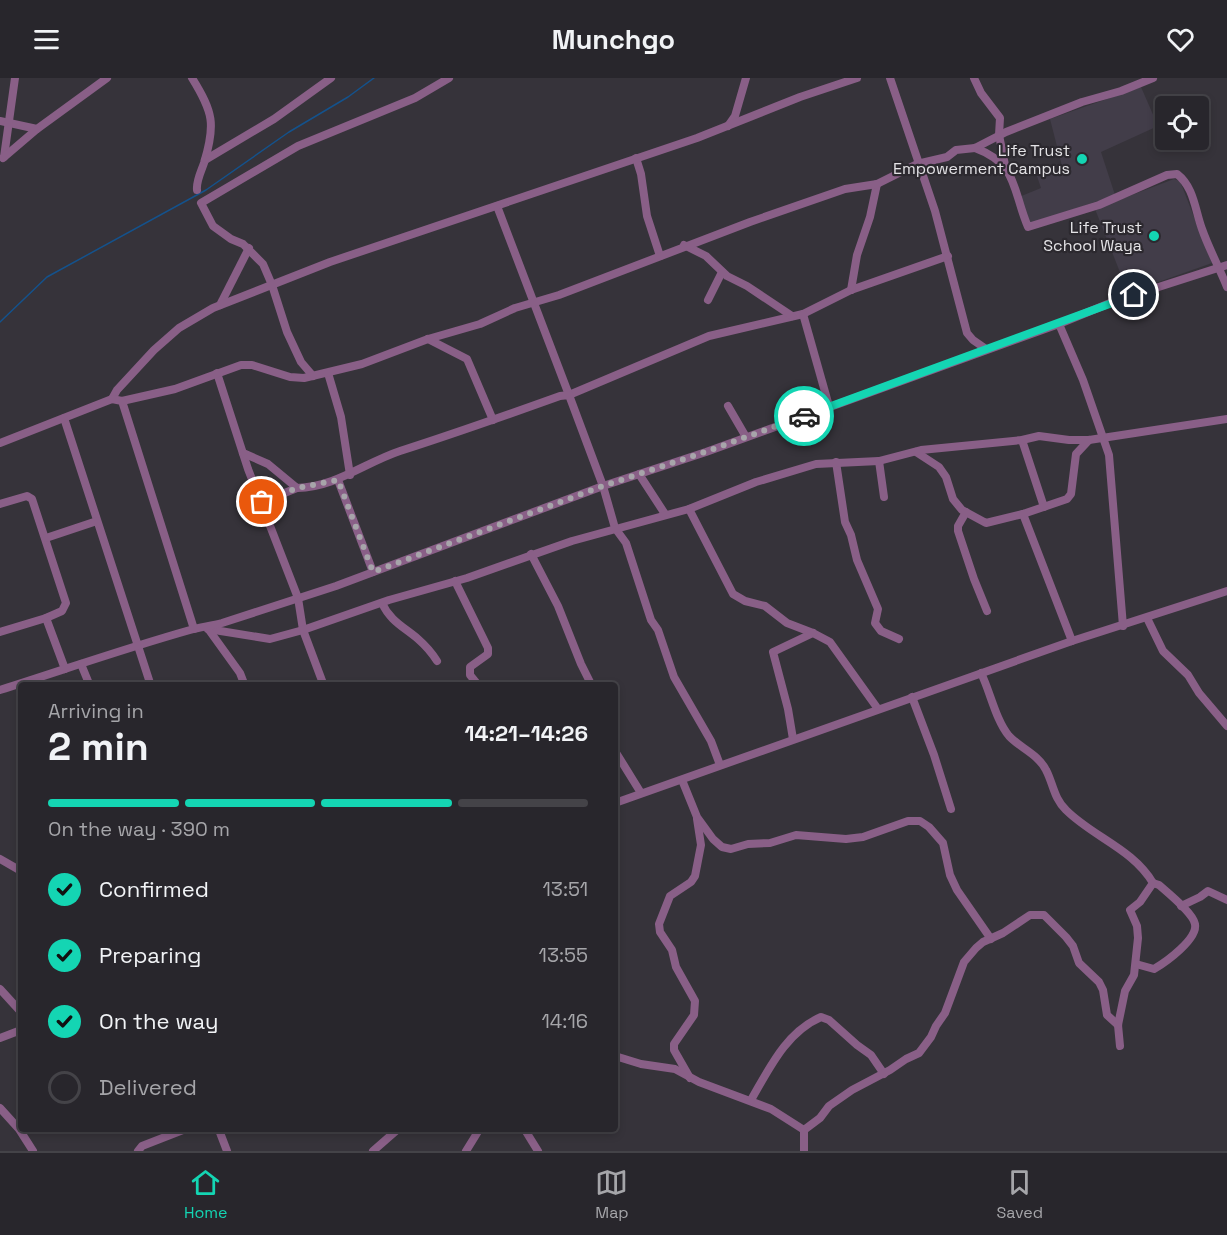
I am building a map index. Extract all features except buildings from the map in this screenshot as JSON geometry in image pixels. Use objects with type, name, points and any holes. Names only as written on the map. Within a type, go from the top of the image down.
[{"type":"street","points":[[2,159],[4,122],[15,78]]},
{"type":"street","points":[[2,159],[37,129],[107,78]]},
{"type":"street","points":[[192,78],[207,103],[213,126],[196,185],[197,190]]},
{"type":"street","points":[[205,160],[274,119],[331,78]]},
{"type":"street","points":[[313,376],[301,362],[287,332],[263,264],[249,249],[213,226],[201,202],[298,146],[415,98],[449,78]]},
{"type":"street","points":[[728,126],[735,116],[746,78]]},
{"type":"street","points":[[112,399],[117,390],[154,350],[179,328],[220,305],[330,262],[728,126],[800,97],[857,78]]},
{"type":"street","points":[[890,78],[917,164],[935,211],[967,333],[986,349]]},
{"type":"street","points":[[974,78],[981,93],[1000,118],[999,135],[1005,165],[1028,227],[1099,205],[1167,175],[1177,174],[1182,177],[1191,192],[1203,232],[1223,266],[1227,286]]},
{"type":"street","points":[[0,443],[112,399],[122,401],[175,389],[246,364],[290,377],[304,378],[362,364],[428,339],[480,324],[515,308],[534,303],[684,245],[845,189],[877,184],[917,164],[947,156],[956,150],[975,148],[999,135],[1095,97],[1120,91],[1153,78]]},
{"type":"street","points":[[4,122],[37,129]]},
{"type":"street","points":[[975,148],[989,153],[1005,165]]},
{"type":"street","points":[[636,158],[646,208],[660,256]]},
{"type":"street","points":[[851,290],[857,255],[870,217],[877,184]]},
{"type":"street","points":[[497,206],[603,486],[615,528],[626,543],[641,595],[651,620],[658,630],[674,677],[711,741],[720,765]]},
{"type":"street","points":[[684,245],[706,256],[722,272],[792,316]]},
{"type":"street","points":[[220,305],[249,249]]},
{"type":"street","points":[[262,502],[297,488],[338,480],[398,452],[560,396],[569,395],[709,336],[803,314],[851,290],[948,256]]},
{"type":"street","points":[[207,629],[336,586],[603,486],[1059,324],[1115,301],[1223,266]]},
{"type":"street","points":[[708,300],[722,272]]},
{"type":"street","points":[[803,314],[829,406]]},
{"type":"street","points":[[1059,324],[1083,380],[1111,468],[1123,626]]},
{"type":"street","points":[[428,339],[467,359],[493,420]]},
{"type":"street","points":[[217,373],[243,453],[297,598],[303,630],[322,682]]},
{"type":"street","points":[[328,373],[341,417],[350,475]]},
{"type":"street","points":[[122,401],[194,629]]},
{"type":"street","points":[[728,406],[746,437]]},
{"type":"street","points":[[64,418],[150,682]]},
{"type":"street","points":[[25,682],[194,629],[270,639],[303,630],[531,554],[689,508],[816,464],[879,461],[916,452],[1039,436],[1089,440],[1227,419]]},
{"type":"street","points":[[1022,440],[1044,507]]},
{"type":"street","points":[[916,452],[939,467],[946,477],[952,499],[966,512],[986,524],[1023,514],[1069,497],[1076,454],[1089,440]]},
{"type":"street","points":[[243,453],[267,464],[297,488]]},
{"type":"street","points":[[879,461],[884,497]]},
{"type":"street","points":[[836,462],[845,522],[851,534],[857,560],[878,609],[875,623],[881,631],[899,639]]},
{"type":"street","points":[[639,474],[665,514]]},
{"type":"street","points":[[338,480],[373,572]]},
{"type":"street","points":[[0,504],[30,497],[46,538],[66,603],[62,611],[0,632]]},
{"type":"street","points":[[689,508],[733,594],[745,601],[765,606],[787,623],[830,642],[878,709]]},
{"type":"street","points":[[966,512],[958,526],[958,531],[987,612]]},
{"type":"street","points":[[1023,514],[1072,641]]},
{"type":"street","points":[[46,538],[97,521]]},
{"type":"street","points":[[531,554],[555,598],[590,682]]},
{"type":"street","points":[[455,581],[488,648],[488,654],[470,667],[470,675],[476,682]]},
{"type":"street","points":[[618,802],[1072,641],[1227,591]]},
{"type":"street","points":[[382,603],[396,623],[420,640],[437,661]]},
{"type":"street","points":[[46,618],[65,669]]},
{"type":"street","points":[[1147,618],[1163,651],[1188,675],[1199,693],[1227,726]]},
{"type":"street","points":[[207,629],[240,673],[243,682]]},
{"type":"street","points":[[793,739],[788,709],[773,652],[813,633]]},
{"type":"street","points":[[81,664],[88,682]]},
{"type":"street","points":[[981,673],[1008,734],[1045,767],[1055,796],[1063,808],[1074,818],[1128,854],[1153,883],[1159,885],[1190,915],[1195,924],[1193,935],[1168,960],[1154,969],[1136,964]]},
{"type":"street","points":[[0,690],[18,684]]},
{"type":"street","points":[[912,697],[934,754],[951,809]]},
{"type":"street","points":[[618,756],[641,793]]},
{"type":"street","points":[[682,780],[697,817],[701,844],[695,876],[691,882],[670,896],[659,924],[660,932],[672,950],[676,967],[695,1001],[694,1014],[674,1044],[674,1050],[690,1077]]},
{"type":"street","points":[[697,817],[713,839],[722,847],[731,849],[796,836],[846,839],[863,837],[908,820],[920,820],[943,843],[950,875],[991,939]]},
{"type":"street","points":[[0,860],[18,869]]},
{"type":"street","points":[[1120,1046],[1118,1025],[1125,991],[1134,975],[1136,964],[1137,926],[1130,910],[1140,902],[1153,883]]},
{"type":"street","points":[[1181,906],[1208,891],[1227,900]]},
{"type":"street","points":[[804,1130],[820,1118],[829,1106],[852,1090],[919,1053],[931,1038],[945,1013],[964,962],[976,948],[1004,933],[1030,915],[1044,915],[1066,937],[1073,946],[1079,963],[1100,982],[1107,1015],[1118,1025]]},
{"type":"street","points":[[0,989],[18,1009]]},
{"type":"street","points":[[751,1100],[791,1036],[811,1021],[821,1017],[829,1020],[856,1045],[871,1055],[884,1074]]},
{"type":"street","points":[[0,1038],[18,1031]]},
{"type":"street","points":[[618,1057],[641,1064],[669,1067],[771,1109],[804,1130]]},
{"type":"street","points":[[0,1108],[18,1128]]},
{"type":"street","points":[[804,1130],[804,1151]]},
{"type":"street","points":[[21,1132],[33,1151]]},
{"type":"street","points":[[138,1151],[142,1146],[178,1132]]},
{"type":"street","points":[[220,1132],[227,1151]]},
{"type":"street","points":[[373,1151],[395,1132]]},
{"type":"street","points":[[466,1151],[478,1132]]},
{"type":"street","points":[[526,1132],[538,1151]]},
{"type":"shaded area","name":"Life Trust Empowerment Campus","points":[[1141,87],[1155,119],[1155,127],[1101,152],[1115,195],[1032,224],[1028,222],[1019,197],[1041,188],[1037,176],[1062,166],[1050,119]]},
{"type":"shaded area","name":"Life Trust School Waya","points":[[1174,179],[1180,181],[1212,263],[1130,292],[1127,290],[1095,209]]},
{"type":"waterway","points":[[0,322],[47,277],[206,190],[289,132],[348,97],[374,78]]},
{"type":"way so far","points":[[262,502],[297,488],[338,480],[373,572],[603,486],[804,416]]},
{"type":"place","name":"Life Trust Empowerment Campus","points":[[1082,159]]},
{"type":"place","name":"Life Trust School Waya","points":[[1154,236]]},
{"type":"route","points":[[804,416],[1134,295]]}]
